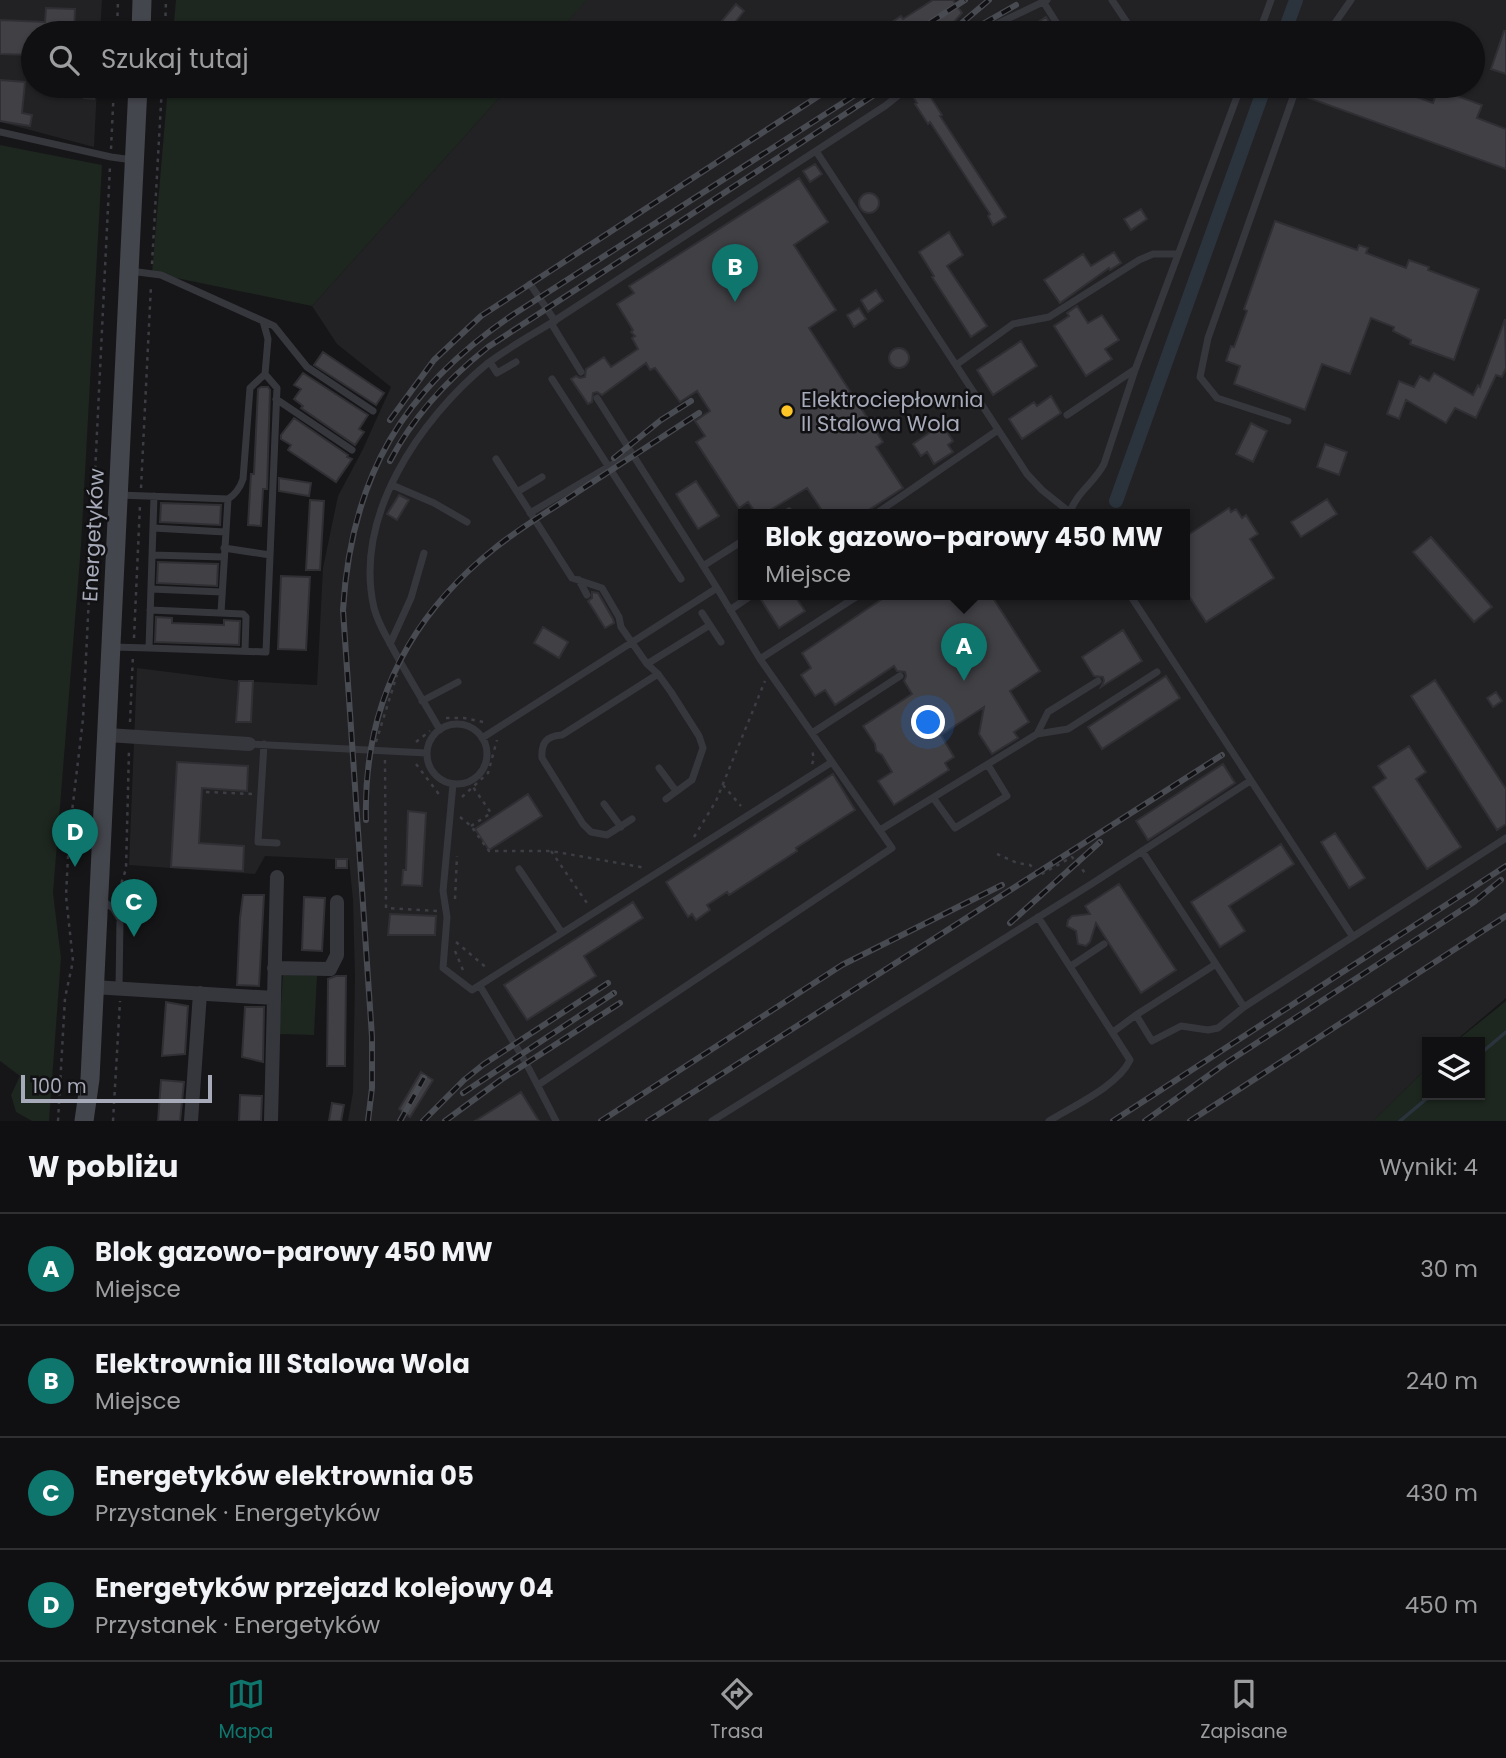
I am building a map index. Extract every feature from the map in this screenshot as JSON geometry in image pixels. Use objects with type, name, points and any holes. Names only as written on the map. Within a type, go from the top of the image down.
[{"type":"main road","points":[[141,21],[142,0]]},
{"type":"main road","name":"Energetyków","points":[[92,1121],[90,1079],[93,987],[138,98]]},
{"type":"main road","name":"Energetyków","points":[[84,1121],[90,1079]]},
{"type":"street","points":[[107,735],[256,744]]},
{"type":"street","points":[[271,1121],[277,877]]},
{"type":"street","points":[[274,968],[330,968],[337,955],[337,902]]},
{"type":"street","points":[[93,987],[274,998]]},
{"type":"street","points":[[191,1121],[200,993]]},
{"type":"lane","points":[[1112,0],[1126,21]]},
{"type":"lane","points":[[1263,21],[1271,0]]},
{"type":"lane","points":[[1336,21],[1351,0]]},
{"type":"lane","points":[[1004,21],[1046,1],[1057,21]]},
{"type":"lane","points":[[438,727],[378,620],[371,589],[374,541],[379,520],[392,485],[410,453],[442,410],[490,362],[895,98]]},
{"type":"lane","points":[[1074,509],[1080,493],[1104,464],[1135,370],[1236,98]]},
{"type":"lane","points":[[1288,421],[1217,398],[1200,377],[1208,338],[1293,98]]},
{"type":"lane","points":[[0,132],[135,160]]},
{"type":"lane","points":[[816,151],[1027,474],[1042,490],[1067,509]]},
{"type":"lane","points":[[956,365],[1013,324],[1049,317],[1139,260],[1153,254],[1178,254]]},
{"type":"lane","points":[[129,271],[152,273],[274,326],[307,367],[373,411]]},
{"type":"lane","points":[[530,284],[581,372]]},
{"type":"lane","points":[[222,613],[228,499],[239,489],[243,479],[250,388],[265,374],[268,339],[262,321]]},
{"type":"lane","points":[[490,362],[497,373],[516,362]]},
{"type":"lane","points":[[1067,415],[1135,370]]},
{"type":"lane","points":[[111,647],[266,652],[277,388],[265,374]]},
{"type":"lane","points":[[552,379],[681,579]]},
{"type":"lane","points":[[276,398],[352,450]]},
{"type":"lane","points":[[538,1085],[892,848],[760,659],[597,398]]},
{"type":"lane","points":[[883,509],[998,430]]},
{"type":"lane","points":[[530,513],[630,454]]},
{"type":"lane","points":[[496,459],[572,578],[602,588],[620,617],[621,627],[647,664],[658,674],[699,736],[703,748],[692,780],[666,799]]},
{"type":"lane","points":[[517,492],[542,477]]},
{"type":"lane","points":[[392,485],[467,522]]},
{"type":"lane","points":[[118,495],[228,499]]},
{"type":"lane","points":[[149,648],[154,496]]},
{"type":"lane","points":[[153,528],[225,532]]},
{"type":"lane","points":[[703,566],[738,544]]},
{"type":"lane","points":[[225,548],[270,555]]},
{"type":"lane","points":[[390,644],[411,598],[424,553]]},
{"type":"lane","points":[[152,555],[224,557]]},
{"type":"lane","points":[[579,580],[587,595]]},
{"type":"lane","points":[[482,738],[716,588]]},
{"type":"lane","points":[[151,589],[222,592]]},
{"type":"lane","points":[[730,610],[745,600]]},
{"type":"lane","points":[[760,659],[851,600]]},
{"type":"lane","points":[[1133,600],[1353,937]]},
{"type":"lane","points":[[150,610],[243,614],[246,617],[245,651]]},
{"type":"lane","points":[[702,613],[721,642]]},
{"type":"lane","points":[[647,664],[710,625]]},
{"type":"lane","points":[[880,830],[1037,734],[1068,729],[1157,672]]},
{"type":"lane","points":[[632,819],[607,835],[591,832],[583,824],[542,758],[541,750],[544,741],[552,736],[562,735],[658,674]]},
{"type":"lane","points":[[812,733],[900,676]]},
{"type":"lane","points":[[1037,734],[1048,712],[1098,681]]},
{"type":"lane","points":[[422,701],[458,682]]},
{"type":"lane","points":[[466,726],[482,738],[486,747],[484,766],[472,780],[453,784],[445,782],[432,770],[427,753],[438,727],[466,726]]},
{"type":"lane","points":[[277,843],[258,842],[260,810],[256,744],[427,753]]},
{"type":"lane","points":[[453,784],[443,891],[447,917],[443,968],[472,990],[832,762]]},
{"type":"lane","points":[[934,799],[956,828],[1007,796],[988,765]]},
{"type":"lane","points":[[660,768],[676,791]]},
{"type":"lane","points":[[712,1121],[1093,883],[1250,781]]},
{"type":"lane","points":[[604,804],[621,827]]},
{"type":"lane","points":[[1136,1016],[1152,1041],[1181,1026],[1208,1030],[1218,1028],[1244,1007],[1506,838]]},
{"type":"lane","points":[[1142,851],[1244,1007]]},
{"type":"lane","points":[[519,869],[562,933]]},
{"type":"lane","points":[[98,898],[117,913],[120,919],[119,989]]},
{"type":"lane","points":[[1038,917],[1130,1060],[1127,1067],[1112,1082],[1049,1121]]},
{"type":"lane","points":[[1071,966],[1104,944]]},
{"type":"lane","points":[[1113,1031],[1216,964]]},
{"type":"lane","points":[[480,985],[538,1085],[555,1121]]},
{"type":"path","points":[[117,21],[118,0]]},
{"type":"path","points":[[165,21],[166,0]]},
{"type":"path","points":[[58,1121],[65,998],[73,961],[66,896],[69,837],[83,719],[113,98]]},
{"type":"path","points":[[130,926],[129,908],[116,899],[125,869],[129,737],[161,98]]},
{"type":"path","points":[[376,742],[402,666]]},
{"type":"path","points":[[693,839],[708,816],[723,784],[766,676],[773,686]]},
{"type":"path","points":[[415,743],[438,727],[445,718],[494,722]]},
{"type":"path","points":[[460,804],[462,796],[488,772],[494,746],[499,738]]},
{"type":"path","points":[[371,741],[386,743]]},
{"type":"path","points":[[811,747],[814,759],[811,766]]},
{"type":"path","points":[[377,759],[395,760]]},
{"type":"path","points":[[385,760],[386,908],[436,909],[439,914],[447,917]]},
{"type":"path","points":[[414,762],[451,808],[471,826],[489,851],[551,851],[624,862],[650,869],[640,875]]},
{"type":"path","points":[[723,784],[744,809]]},
{"type":"path","points":[[471,826],[491,813],[473,787]]},
{"type":"path","points":[[206,792],[253,794]]},
{"type":"path","points":[[688,845],[699,838]]},
{"type":"path","points":[[455,899],[458,844]]},
{"type":"path","points":[[551,851],[590,907]]},
{"type":"path","points":[[997,854],[1017,863],[1030,865],[1040,875],[1072,857],[1093,883]]},
{"type":"path","points":[[466,974],[458,962],[453,940],[491,971],[482,976]]},
{"type":"path","points":[[113,1121],[119,989]]},
{"type":"shaded area","points":[[0,0],[102,0],[101,21],[21,21],[21,98],[96,98],[94,147],[0,122]]},
{"type":"shaded area","points":[[176,0],[587,0],[568,21],[174,21]]},
{"type":"shaded area","points":[[586,0],[1506,0],[1506,998],[1460,1037],[1422,1037],[1422,1073],[1373,1121],[348,1121],[353,1092],[355,977],[349,860],[265,856],[255,874],[129,865],[137,668],[239,681],[317,685],[323,568],[338,496],[391,387],[337,344],[312,306],[499,98],[1485,98],[1485,21],[568,21]]},
{"type":"shaded area","points":[[167,98],[499,98],[312,306],[152,273]]},
{"type":"shaded area","points":[[0,145],[102,165],[81,546],[53,893],[61,958],[49,1121],[32,1121],[16,1112],[11,1095],[20,1076],[0,1061]]},
{"type":"shaded area","points":[[283,974],[317,976],[314,1035],[279,1034]]},
{"type":"shaded area","points":[[1506,1001],[1506,1121],[1373,1121],[1422,1073],[1422,1100],[1485,1100],[1485,1037],[1461,1037]]},
{"type":"building","points":[[933,0],[953,0],[962,13],[955,21],[894,21],[901,16],[903,19]]},
{"type":"building","points":[[736,4],[744,11],[736,21],[722,21]]},
{"type":"building","points":[[46,8],[75,9],[74,21],[45,21]]},
{"type":"building","points":[[0,20],[22,21],[21,55],[0,54]]},
{"type":"building","points":[[1506,31],[1506,74],[1491,69]]},
{"type":"building","points":[[0,80],[21,82],[22,113],[32,115],[30,126],[0,121]]},
{"type":"building","points":[[914,98],[931,98],[942,115],[940,116],[1006,217],[993,225],[988,216],[990,214],[930,122],[928,124],[915,104],[917,103]]},
{"type":"building","points":[[1309,98],[1419,98],[1433,103],[1435,98],[1463,98],[1482,105],[1477,118],[1506,129],[1506,169]]},
{"type":"building","points":[[815,164],[822,174],[810,182],[803,171]]},
{"type":"building","points":[[799,178],[828,222],[794,245],[836,310],[809,328],[883,442],[876,447],[903,488],[870,509],[821,509],[807,488],[772,509],[753,509],[748,502],[739,508],[696,442],[705,436],[695,421],[710,411],[697,391],[680,402],[655,368],[650,370],[646,363],[602,395],[593,393],[592,402],[588,404],[571,379],[576,376],[585,377],[586,369],[604,357],[611,367],[638,349],[632,338],[635,336],[631,332],[633,330],[617,304],[634,293],[629,286]]},
{"type":"building","points":[[869,193],[876,196],[879,203],[876,210],[869,213],[862,210],[859,203],[862,196]]},
{"type":"building","points":[[1141,209],[1147,219],[1131,230],[1124,219]]},
{"type":"building","points":[[1275,221],[1357,250],[1359,245],[1368,248],[1366,253],[1406,268],[1409,260],[1479,289],[1454,360],[1410,344],[1411,340],[1393,331],[1394,327],[1371,318],[1350,374],[1322,364],[1305,410],[1234,384],[1240,366],[1226,361],[1247,311],[1244,309]]},
{"type":"building","points":[[949,232],[963,255],[947,266],[987,326],[971,337],[919,252]]},
{"type":"building","points":[[1114,252],[1121,263],[1110,270],[1109,268],[1060,303],[1044,280],[1083,254],[1091,266]]},
{"type":"building","points":[[876,290],[883,301],[868,312],[861,300]]},
{"type":"building","points":[[1077,306],[1088,323],[1102,315],[1119,340],[1105,349],[1112,359],[1086,376],[1054,326],[1069,316],[1067,313]]},
{"type":"building","points":[[859,308],[866,319],[854,327],[847,315]]},
{"type":"building","points":[[1505,319],[1506,368],[1502,377],[1496,375],[1476,418],[1455,408],[1446,423],[1406,400],[1399,419],[1387,414],[1399,381],[1414,387],[1420,376],[1429,381],[1434,373],[1473,395],[1478,385],[1480,387]]},
{"type":"building","points":[[1021,341],[1037,366],[993,395],[977,370]]},
{"type":"building","points":[[899,348],[906,351],[909,358],[906,365],[899,368],[892,365],[889,358],[892,351]]},
{"type":"building","points":[[323,352],[384,393],[376,405],[314,365]]},
{"type":"building","points":[[303,373],[368,415],[359,429],[364,432],[355,445],[301,408],[303,406],[294,399],[301,389],[294,385]]},
{"type":"building","points":[[268,387],[270,390],[267,489],[263,489],[261,526],[248,525],[251,474],[254,474],[258,389]]},
{"type":"building","points":[[1051,396],[1061,413],[1022,439],[1009,419],[1034,402],[1037,406]]},
{"type":"building","points":[[294,418],[352,459],[336,482],[288,450],[291,445],[281,439],[281,435]]},
{"type":"building","points":[[1251,423],[1267,431],[1253,462],[1236,454]]},
{"type":"building","points":[[942,424],[953,441],[948,445],[953,452],[934,464],[927,452],[921,456],[913,444]]},
{"type":"building","points":[[1325,444],[1347,452],[1339,475],[1317,467]]},
{"type":"building","points":[[279,478],[311,483],[309,496],[279,491]]},
{"type":"building","points":[[696,481],[719,516],[698,529],[676,494]]},
{"type":"building","points":[[399,495],[409,500],[397,520],[387,514]]},
{"type":"building","points":[[1327,499],[1337,514],[1301,537],[1291,522]]},
{"type":"building","points":[[310,500],[324,501],[320,570],[306,570]]},
{"type":"building","points":[[161,503],[221,505],[220,525],[160,522]]},
{"type":"building","points":[[1229,508],[1231,512],[1236,509],[1242,518],[1246,515],[1258,534],[1250,539],[1274,578],[1206,622],[1190,598],[1190,534]]},
{"type":"building","points":[[1431,537],[1492,607],[1474,622],[1413,552]]},
{"type":"building","points":[[158,562],[218,564],[217,586],[157,583]]},
{"type":"building","points":[[281,576],[310,577],[306,650],[278,649]]},
{"type":"building","points":[[592,592],[598,593],[613,619],[614,623],[605,628],[588,601],[592,598]]},
{"type":"building","points":[[761,600],[797,600],[805,611],[779,628]]},
{"type":"building","points":[[881,600],[994,600],[1040,671],[1010,691],[1029,722],[1014,732],[1018,738],[992,754],[979,734],[984,707],[941,735],[954,757],[945,763],[949,770],[894,805],[878,781],[892,772],[882,755],[876,751],[875,744],[863,726],[912,694],[904,681],[905,672],[897,671],[894,666],[835,705],[825,690],[815,696],[801,675],[811,668],[802,653]]},
{"type":"building","points":[[156,617],[172,618],[172,623],[224,625],[224,620],[240,621],[239,645],[155,642]]},
{"type":"building","points":[[543,627],[568,642],[559,658],[534,643]]},
{"type":"building","points":[[1123,630],[1142,661],[1101,687],[1103,677],[1094,676],[1082,657]]},
{"type":"building","points":[[1166,676],[1180,698],[1102,749],[1088,727]]},
{"type":"building","points":[[1435,680],[1506,789],[1506,824],[1497,830],[1411,696]]},
{"type":"building","points":[[239,681],[253,681],[251,722],[236,722]]},
{"type":"building","points":[[1496,692],[1502,701],[1493,707],[1487,698]]},
{"type":"building","points":[[1409,746],[1426,772],[1416,779],[1461,847],[1427,869],[1373,787],[1386,778],[1378,766]]},
{"type":"building","points":[[177,762],[248,766],[247,791],[202,788],[199,843],[244,846],[243,871],[171,867]]},
{"type":"building","points":[[1223,764],[1235,783],[1148,840],[1136,821]]},
{"type":"building","points":[[833,774],[855,810],[729,895],[727,892],[707,905],[710,910],[696,920],[692,914],[688,917],[666,882]]},
{"type":"building","points":[[528,794],[542,816],[489,850],[475,829]]},
{"type":"building","points":[[408,811],[426,813],[422,886],[402,885],[403,870],[406,870]]},
{"type":"building","points":[[1335,833],[1365,878],[1349,888],[1321,842]]},
{"type":"building","points":[[1281,844],[1294,864],[1229,906],[1245,931],[1220,947],[1191,902]]},
{"type":"building","points":[[336,859],[347,859],[347,868],[336,868]]},
{"type":"building","points":[[1119,884],[1176,970],[1141,993],[1096,923],[1086,946],[1078,944],[1076,931],[1067,926],[1072,916],[1090,914],[1085,906]]},
{"type":"building","points":[[243,895],[264,895],[259,986],[237,985]]},
{"type":"building","points":[[304,897],[325,898],[322,951],[302,950]]},
{"type":"building","points":[[633,902],[643,918],[584,956],[596,976],[527,1020],[504,985]]},
{"type":"building","points":[[390,914],[436,916],[435,935],[388,935]]},
{"type":"building","points":[[346,976],[345,1066],[327,1066],[328,979]]},
{"type":"building","points":[[166,1002],[188,1006],[185,1054],[162,1056]]},
{"type":"building","points":[[245,1007],[264,1007],[263,1062],[242,1057]]},
{"type":"building","points":[[421,1072],[433,1080],[410,1117],[399,1109]]},
{"type":"building","points":[[161,1080],[184,1082],[180,1121],[158,1121]]},
{"type":"building","points":[[521,1092],[539,1121],[475,1121]]},
{"type":"building","points":[[240,1095],[262,1096],[261,1121],[239,1121]]},
{"type":"building","points":[[332,1103],[344,1105],[341,1121],[329,1121]]},
{"type":"waterway","points":[[1288,21],[1296,0]]},
{"type":"waterway","points":[[1116,501],[1261,98]]},
{"type":"waterway","points":[[1485,1050],[1506,1032]]},
{"type":"waterway","points":[[1400,1121],[1425,1100]]},
{"type":"railway","points":[[933,21],[965,0]]},
{"type":"railway","points":[[964,21],[989,0]]},
{"type":"railway","points":[[988,21],[1016,5]]},
{"type":"railway","points":[[390,420],[434,360],[481,316],[816,98]]},
{"type":"railway","points":[[368,1121],[372,1088],[372,1037],[343,610],[348,562],[357,518],[371,477],[390,440],[413,405],[442,373],[475,343],[514,314],[850,98]]},
{"type":"railway","points":[[390,461],[410,428],[433,399],[488,347],[870,98]]},
{"type":"railway","points":[[614,458],[661,420],[691,401]]},
{"type":"railway","points":[[366,820],[367,779],[382,703],[396,668],[437,604],[464,575],[505,540],[699,413]]},
{"type":"railway","points":[[648,1121],[1222,755]]},
{"type":"railway","points":[[1010,923],[1100,842]]},
{"type":"railway","points":[[1113,1121],[1506,866]]},
{"type":"railway","points":[[1145,1121],[1226,1063],[1474,902],[1501,880]]},
{"type":"railway","points":[[601,1121],[842,965],[1002,885]]},
{"type":"railway","points":[[1190,1121],[1506,916]]},
{"type":"railway","points":[[423,1121],[484,1064],[608,983]]},
{"type":"railway","points":[[463,1093],[614,993]]},
{"type":"railway","points":[[445,1121],[502,1079],[620,1003]]},
{"type":"railway","points":[[400,1121],[424,1078]]},
{"type":"place","name":"Elektrownia III Stalowa Wola","points":[[735,302]]},
{"type":"place","name":"Elektrociepłownia II Stalowa Wola","points":[[787,411]]},
{"type":"place","name":"Blok gazowo-parowy 450 MW","points":[[964,681]]},
{"type":"place","name":"Energetyków przejazd kolejowy 04","points":[[75,867]]},
{"type":"place","name":"Energetyków elektrownia 05","points":[[134,937]]}]
